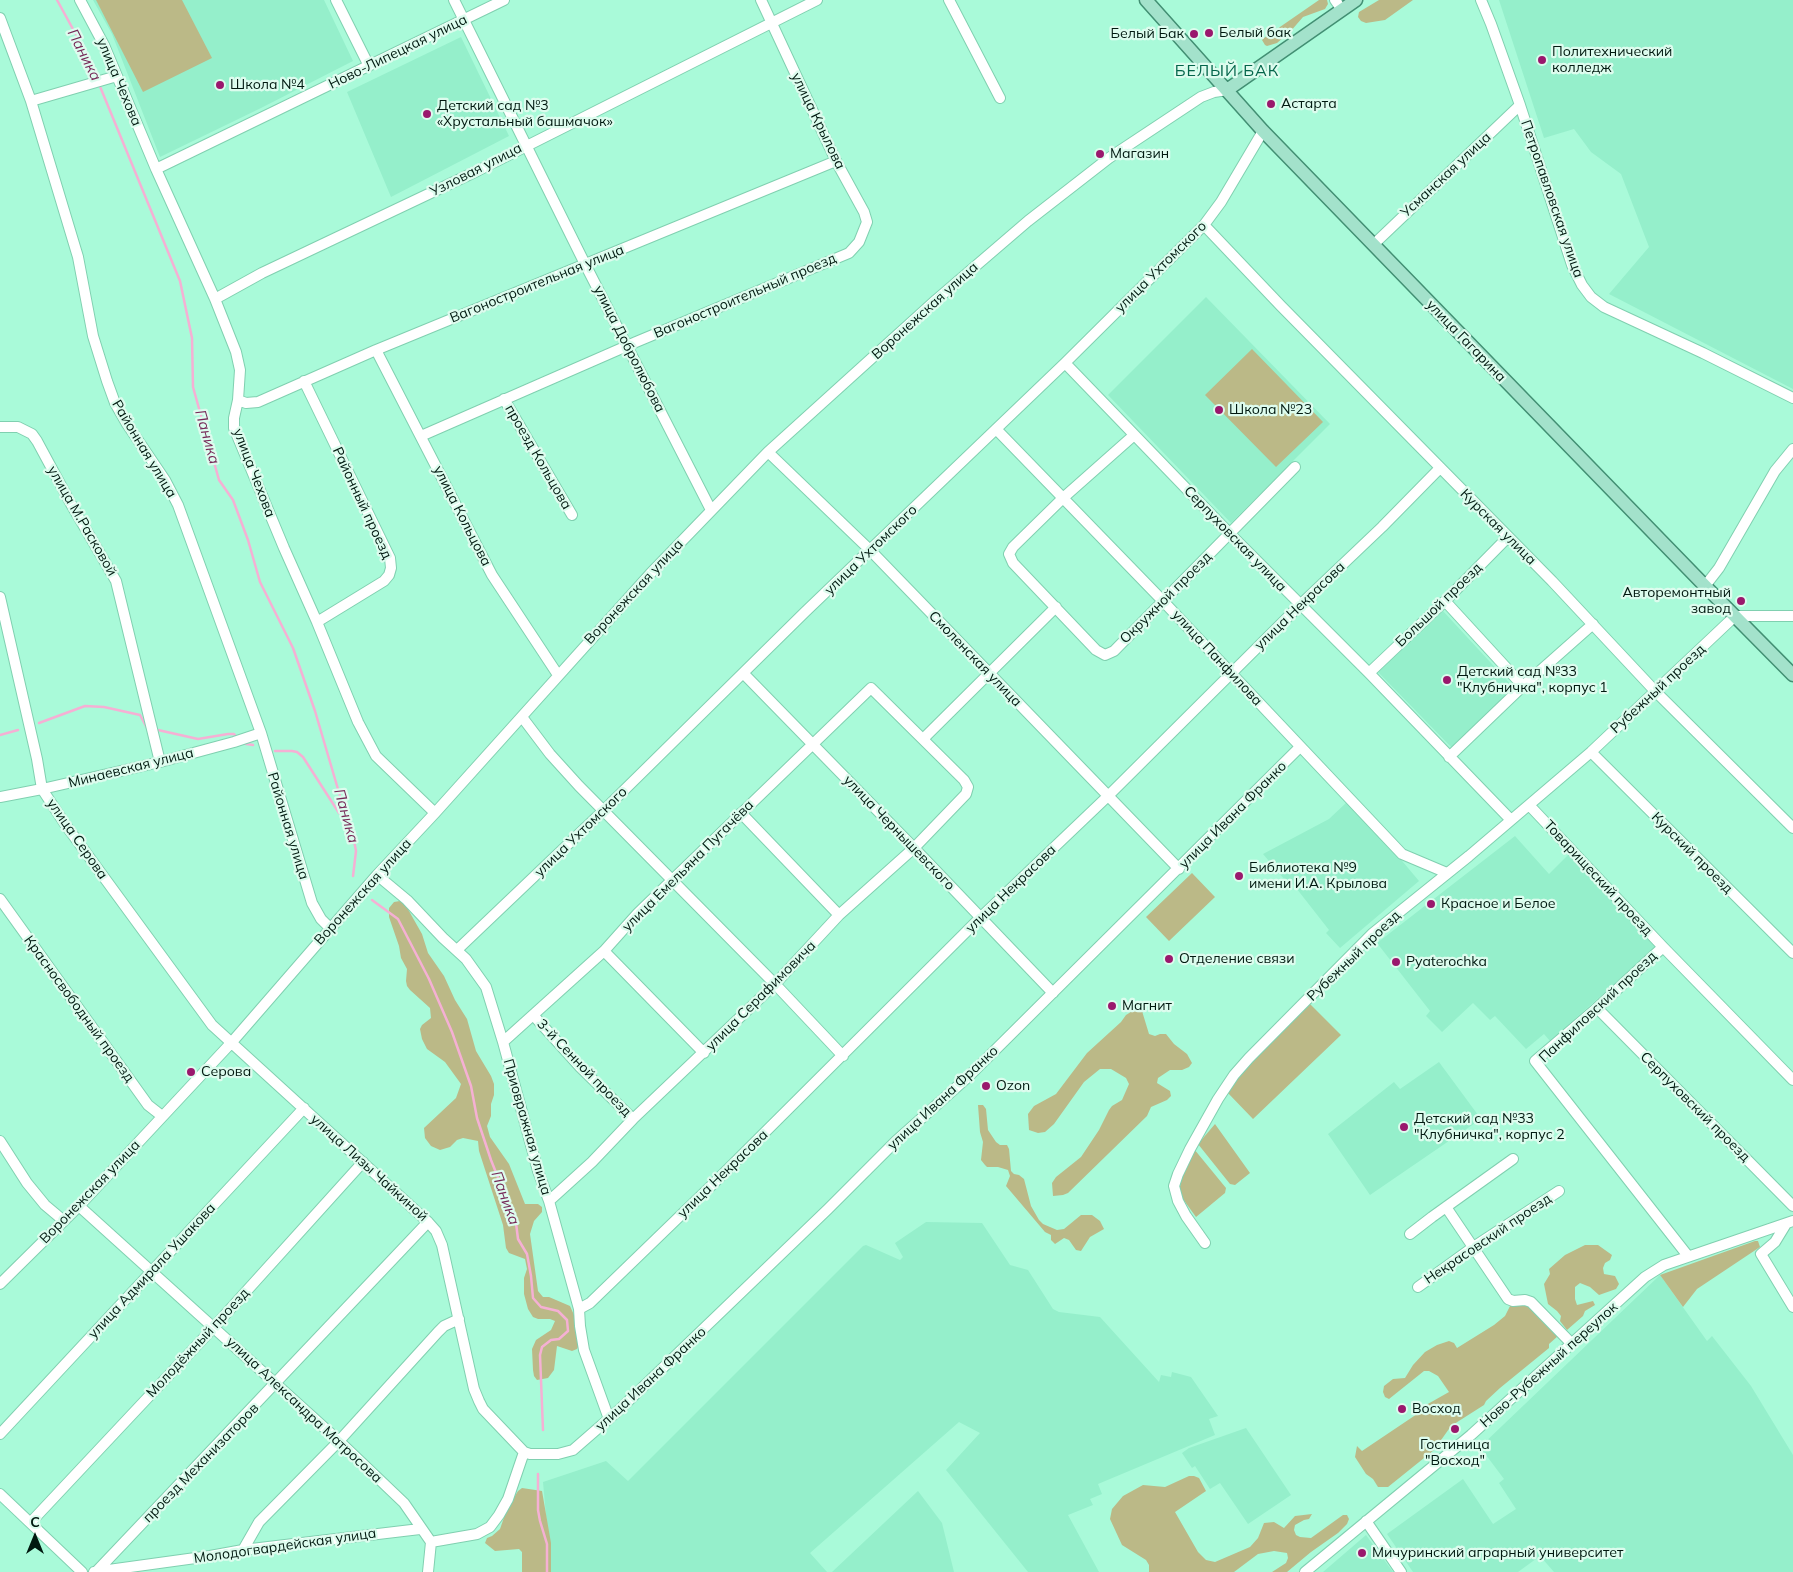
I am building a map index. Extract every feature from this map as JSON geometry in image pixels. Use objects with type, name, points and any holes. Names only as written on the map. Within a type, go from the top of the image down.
[{"type":"main road","name":"улица Гагарина","points":[[1146,0],[1263,132],[1793,675]]},
{"type":"main road","name":"Воронежская улица","points":[[1227,90],[1339,5],[1356,0]]},
{"type":"street","name":"улица Чехова","points":[[80,0],[104,45],[156,169],[215,299],[236,352],[240,370],[234,428],[284,548],[318,622],[358,722],[376,756],[435,813]]},
{"type":"street","points":[[336,0],[369,66]]},
{"type":"street","name":"улица Добролюбова","points":[[454,0],[585,264],[711,510]]},
{"type":"street","name":"Ново-Липецкая улица","points":[[156,169],[504,0]]},
{"type":"street","name":"улица Крылова","points":[[761,0],[836,161],[864,212],[867,222],[859,242]]},
{"type":"street","name":"Узловая улица","points":[[215,299],[262,273],[477,171],[527,144],[817,0]]},
{"type":"street","points":[[949,0],[1000,98]]},
{"type":"street","name":"Петропавловская улица","points":[[1481,0],[1520,105],[1572,265],[1582,285],[1591,297],[1604,307],[1712,357],[1793,398]]},
{"type":"street","name":"Районная улица","points":[[0,18],[31,100],[78,258],[94,336],[107,381],[115,403],[165,480],[175,500],[261,733],[312,904],[321,919],[330,928]]},
{"type":"street","points":[[31,100],[117,76]]},
{"type":"street","name":"Воронежская улица","points":[[0,1284],[79,1206],[232,1042],[377,875],[558,675],[650,574],[768,452],[936,300],[1028,221],[1108,158],[1201,97],[1227,90]]},
{"type":"street","name":"Усманская улица","points":[[1373,245],[1520,105]]},
{"type":"street","name":"улица Ухтомского","points":[[457,950],[604,810],[805,612],[871,551],[1204,225],[1221,202],[1263,132]]},
{"type":"street","name":"Вагоностроительная улица","points":[[238,400],[258,402],[376,350],[836,161]]},
{"type":"street","name":"Курская улица","points":[[1204,225],[1655,691],[1793,828]]},
{"type":"street","name":"Вагоностроительный проезд","points":[[421,436],[627,346],[849,253],[859,242]]},
{"type":"street","name":"улица Кольцова","points":[[376,350],[492,575],[558,675]]},
{"type":"street","name":"Серпуховская улица","points":[[1064,363],[1133,436],[1369,673],[1511,820]]},
{"type":"street","name":"Районный проезд","points":[[304,382],[390,558],[391,568],[384,582],[318,622]]},
{"type":"street","name":"проезд Кольцова","points":[[504,399],[572,515]]},
{"type":"street","name":"улица М.Расковой","points":[[0,427],[18,427],[32,434],[113,576],[160,762]]},
{"type":"street","name":"улица Панфилова","points":[[996,429],[1162,600],[1402,854],[1447,873]]},
{"type":"street","name":"Окружной проезд","points":[[1133,436],[1013,546],[1009,554],[1012,563],[1096,650],[1105,655],[1114,651],[1162,600],[1295,467]]},
{"type":"street","points":[[1705,586],[1743,528],[1775,471],[1793,449]]},
{"type":"street","name":"Смоленская улица","points":[[768,452],[871,551],[1179,869]]},
{"type":"street","name":"улица Некрасова","points":[[579,1308],[590,1303],[1440,468]]},
{"type":"street","name":"Большой проезд","points":[[1369,673],[1445,601],[1508,537]]},
{"type":"street","name":"улица Серова","points":[[0,597],[37,759],[42,789],[65,824],[212,1025],[232,1042]]},
{"type":"street","points":[[1445,601],[1523,686]]},
{"type":"street","points":[[923,739],[1056,607]]},
{"type":"street","points":[[1736,616],[1793,616]]},
{"type":"street","name":"Рубежный проезд","points":[[1204,1243],[1178,1201],[1174,1186],[1190,1149],[1225,1088],[1249,1058],[1372,934],[1591,752],[1736,616]]},
{"type":"street","points":[[1449,757],[1523,686],[1592,624]]},
{"type":"street","name":"улица Чернышевского","points":[[744,674],[1053,993]]},
{"type":"street","name":"улица Емельяна Пугачёва","points":[[503,1042],[604,951],[638,913],[872,688],[923,739]]},
{"type":"street","points":[[522,717],[562,767],[843,1056]]},
{"type":"street","name":"Минаевская улица","points":[[0,797],[160,762],[261,733]]},
{"type":"street","name":"улица Серафимовича","points":[[548,1201],[592,1162],[634,1119],[704,1054],[775,984],[839,916],[914,848],[966,794],[968,786],[964,780],[923,739]]},
{"type":"street","name":"улица Ивана Франко","points":[[524,1452],[530,1454],[558,1454],[573,1450],[609,1419],[828,1210],[896,1141],[969,1076],[1300,748]]},
{"type":"street","name":"Курский проезд","points":[[1591,752],[1793,953]]},
{"type":"street","name":"Товарищеский проезд","points":[[1529,805],[1663,947],[1793,1080]]},
{"type":"street","points":[[741,813],[839,916]]},
{"type":"street","name":"Приовражная улица","points":[[377,875],[407,900],[457,950],[476,970],[486,987],[579,1308],[584,1350],[609,1419]]},
{"type":"street","name":"Красносвободный проезд","points":[[0,899],[148,1105],[162,1116]]},
{"type":"street","name":"Панфиловский проезд","points":[[1663,947],[1536,1062],[1688,1256]]},
{"type":"street","points":[[604,951],[704,1054]]},
{"type":"street","name":"Серпуховский проезд","points":[[1597,1008],[1793,1206]]},
{"type":"street","name":"3-й Сенной проезд","points":[[534,1016],[580,1067],[634,1119]]},
{"type":"street","name":"улица Лизы Чайкиной","points":[[232,1042],[436,1231],[442,1245],[474,1389],[483,1409],[524,1452]]},
{"type":"street","name":"улица Адмирала Ушакова","points":[[0,1434],[304,1108]]},
{"type":"street","points":[[0,1141],[27,1182],[46,1205],[64,1221]]},
{"type":"street","points":[[1410,1234],[1513,1159]]},
{"type":"street","name":"Молодёжный проезд","points":[[31,1522],[214,1328],[363,1162]]},
{"type":"street","name":"Некрасовский проезд","points":[[1418,1287],[1472,1248],[1559,1191]]},
{"type":"street","name":"улица Александра Матросова","points":[[79,1206],[339,1441],[404,1503],[431,1542]]},
{"type":"street","points":[[1446,1207],[1472,1248],[1496,1278],[1508,1299],[1531,1302],[1572,1344]]},
{"type":"street","name":"проезд Механизаторов","points":[[96,1572],[428,1222]]},
{"type":"street","points":[[1789,1222],[1775,1242],[1760,1254],[1793,1307]]},
{"type":"street","name":"Ново-Рубежный переулок","points":[[1305,1572],[1471,1435],[1645,1277],[1664,1265],[1789,1222]]},
{"type":"street","points":[[243,1550],[259,1522],[339,1441],[438,1332],[444,1326],[459,1319]]},
{"type":"street","points":[[428,1572],[431,1542],[477,1534],[490,1527],[500,1515],[508,1499],[524,1452]]},
{"type":"street","points":[[0,1494],[82,1572]]},
{"type":"street","points":[[1366,1521],[1401,1572]]},
{"type":"street","name":"Молодогвардейская улица","points":[[91,1572],[243,1550],[420,1528]]},
{"type":"shaded area","name":"Школа №4","points":[[93,0],[324,0],[353,61],[160,157],[112,34]]},
{"type":"shaded area","points":[[96,0],[182,0],[212,58],[143,92]]},
{"type":"shaded area","points":[[1319,0],[1327,0],[1328,4],[1325,9],[1303,17],[1277,43],[1265,45],[1262,40],[1264,38]]},
{"type":"shaded area","points":[[1379,0],[1413,0],[1385,20],[1366,23],[1361,21],[1358,17],[1359,12]]},
{"type":"shaded area","points":[[1499,0],[1793,0],[1793,389],[1609,294],[1649,247],[1621,174],[1591,152],[1574,129],[1544,138]]},
{"type":"shaded area","name":"Детский сад №3 «Хрустальный башмачок»","points":[[461,37],[509,136],[391,197],[347,92]]},
{"type":"shaded area","name":"Школа №23","points":[[1206,297],[1330,424],[1231,523],[1108,395]]},
{"type":"shaded area","points":[[1252,349],[1323,422],[1276,467],[1205,395]]},
{"type":"shaded area","name":"Детский сад №33 \"Клубничка\", корпус 1","points":[[1443,611],[1515,689],[1453,749],[1378,672]]},
{"type":"shaded area","points":[[1347,802],[1387,843],[1419,881],[1340,948],[1326,933],[1329,930],[1293,884],[1290,886],[1263,854],[1329,819]]},
{"type":"shaded area","points":[[1515,836],[1549,874],[1568,855],[1658,945],[1550,1041],[1544,1034],[1526,1049],[1495,1016],[1490,1020],[1473,1003],[1442,1032],[1426,1016],[1430,1011],[1377,943]]},
{"type":"shaded area","points":[[1192,873],[1215,897],[1169,941],[1146,917]]},
{"type":"shaded area","points":[[400,901],[405,904],[422,934],[428,953],[444,976],[455,1000],[467,1019],[476,1051],[491,1076],[494,1084],[494,1095],[491,1104],[491,1116],[487,1126],[490,1137],[509,1164],[525,1204],[538,1204],[542,1207],[542,1212],[534,1221],[530,1234],[538,1291],[543,1297],[549,1297],[570,1306],[574,1315],[579,1345],[577,1349],[572,1351],[557,1346],[554,1370],[548,1378],[537,1380],[534,1376],[532,1349],[536,1340],[551,1330],[555,1321],[533,1317],[528,1309],[524,1294],[524,1278],[527,1269],[525,1259],[509,1253],[506,1248],[503,1225],[479,1151],[478,1141],[463,1138],[457,1140],[450,1147],[440,1150],[431,1146],[425,1138],[424,1128],[456,1098],[461,1084],[445,1062],[427,1049],[422,1039],[420,1029],[431,1018],[430,1008],[407,986],[407,969],[401,958],[389,917],[389,908],[394,902]]},
{"type":"shaded area","points":[[1310,1004],[1341,1035],[1253,1119],[1227,1092],[1257,1056]]},
{"type":"shaded area","points":[[1139,1007],[1149,1034],[1155,1036],[1166,1034],[1174,1044],[1187,1054],[1192,1063],[1189,1067],[1182,1070],[1170,1070],[1158,1078],[1157,1083],[1170,1091],[1171,1096],[1167,1100],[1151,1107],[1147,1116],[1068,1193],[1053,1196],[1052,1183],[1056,1177],[1081,1157],[1099,1130],[1109,1110],[1122,1100],[1129,1084],[1126,1078],[1111,1069],[1100,1069],[1084,1082],[1054,1124],[1045,1132],[1038,1133],[1029,1130],[1028,1114],[1034,1106],[1056,1094],[1087,1053],[1121,1022],[1126,1015]]},
{"type":"shaded area","name":"Детский сад №33 \"Клубничка\", корпус 2","points":[[1439,1062],[1481,1119],[1370,1195],[1328,1134],[1394,1082],[1400,1089]]},
{"type":"shaded area","points":[[978,1105],[983,1105],[986,1109],[988,1130],[996,1142],[1000,1145],[1007,1145],[1011,1171],[1024,1179],[1031,1206],[1043,1224],[1057,1230],[1064,1229],[1081,1215],[1092,1215],[1100,1221],[1104,1229],[1090,1237],[1081,1251],[1076,1250],[1069,1240],[1064,1238],[1055,1244],[1051,1240],[1051,1235],[1045,1232],[1006,1186],[1010,1176],[1008,1170],[998,1167],[987,1167],[981,1160],[983,1142],[980,1132]]},
{"type":"shaded area","points":[[1215,1124],[1250,1173],[1235,1185],[1230,1184],[1198,1144]]},
{"type":"shaded area","points":[[1194,1149],[1226,1188],[1225,1193],[1196,1217],[1180,1195],[1179,1190]]},
{"type":"shaded area","points":[[926,1222],[982,1223],[1010,1265],[1028,1270],[1053,1309],[1059,1312],[1100,1317],[1159,1382],[1161,1375],[1171,1377],[1172,1372],[1191,1377],[1218,1416],[1209,1419],[1215,1435],[1098,1484],[1102,1494],[1090,1499],[1093,1505],[1068,1515],[1099,1572],[1028,1572],[946,1470],[980,1433],[959,1422],[810,1553],[827,1572],[551,1572],[543,1482],[606,1461],[628,1481],[863,1246],[866,1245],[900,1260],[903,1257],[895,1243]]},
{"type":"shaded area","points":[[1758,1241],[1760,1247],[1697,1289],[1683,1307],[1660,1275]]},
{"type":"shaded area","points":[[1585,1245],[1598,1245],[1612,1255],[1610,1260],[1605,1263],[1603,1268],[1604,1274],[1615,1276],[1619,1284],[1616,1289],[1599,1295],[1590,1287],[1580,1283],[1575,1287],[1577,1305],[1593,1301],[1595,1305],[1585,1311],[1583,1316],[1567,1330],[1560,1321],[1561,1316],[1548,1304],[1544,1284],[1550,1274],[1549,1269],[1565,1255]]},
{"type":"shaded area","points":[[1660,1275],[1707,1341],[1712,1336],[1751,1386],[1793,1455],[1793,1572],[1554,1572],[1540,1556],[1518,1572],[1413,1572],[1387,1534],[1463,1479],[1493,1524],[1516,1509],[1499,1483],[1504,1479],[1480,1447]]},
{"type":"shaded area","points":[[1511,1304],[1530,1306],[1558,1336],[1549,1344],[1549,1348],[1500,1388],[1484,1405],[1451,1426],[1439,1443],[1439,1446],[1388,1487],[1378,1487],[1373,1479],[1366,1474],[1355,1457],[1357,1446],[1362,1451],[1423,1410],[1426,1405],[1449,1392],[1438,1376],[1429,1371],[1424,1371],[1389,1399],[1385,1397],[1383,1392],[1384,1386],[1393,1379],[1405,1378],[1413,1365],[1425,1352],[1437,1345],[1449,1341],[1454,1343],[1457,1348],[1494,1325],[1505,1316]]},
{"type":"shaded area","points":[[1246,1428],[1291,1495],[1248,1524],[1220,1483],[1210,1489],[1195,1466],[1192,1468],[1182,1453],[1189,1448]]},
{"type":"shaded area","points":[[1189,1476],[1199,1478],[1206,1491],[1175,1512],[1198,1552],[1206,1560],[1215,1562],[1250,1547],[1258,1538],[1264,1523],[1274,1522],[1284,1528],[1295,1516],[1312,1514],[1309,1519],[1295,1525],[1294,1530],[1296,1535],[1300,1537],[1311,1538],[1343,1515],[1347,1515],[1349,1519],[1347,1524],[1338,1533],[1287,1572],[1272,1572],[1286,1563],[1288,1558],[1287,1553],[1274,1551],[1258,1554],[1234,1572],[1149,1572],[1149,1565],[1146,1560],[1122,1545],[1110,1519],[1112,1509],[1123,1496],[1143,1485],[1165,1487]]},
{"type":"shaded area","points":[[522,1488],[542,1491],[551,1543],[551,1572],[522,1572],[522,1552],[519,1549],[495,1551],[485,1543],[487,1538],[500,1529],[507,1509],[518,1491]]},
{"type":"shaded area","points":[[918,1491],[942,1523],[954,1572],[832,1572]]},
{"type":"shaded area","name":"Мичуринский аграрный университет","points":[[1366,1535],[1393,1572],[1323,1572]]},
{"type":"waterway","name":"Паника","points":[[57,0],[85,51],[97,79]]},
{"type":"waterway","name":"Паника","points":[[99,84],[180,281],[192,338],[193,387],[219,480],[233,500],[248,540],[260,582],[293,648],[315,711],[345,813],[352,830],[356,851],[353,876]]},
{"type":"waterway","points":[[39,723],[85,706],[104,707],[140,715],[147,728]]},
{"type":"waterway","points":[[0,735],[18,730]]},
{"type":"waterway","points":[[158,730],[198,739],[228,734],[234,734],[237,738]]},
{"type":"waterway","points":[[240,743],[253,745]]},
{"type":"waterway","points":[[275,751],[297,752],[303,757],[339,813],[345,813]]},
{"type":"waterway","name":"Паника","points":[[372,900],[398,919],[429,979],[452,1032],[471,1086],[477,1118],[491,1160],[516,1223],[518,1239],[527,1254],[533,1298],[541,1307],[558,1311],[567,1320],[568,1331],[559,1339],[551,1340],[542,1347],[540,1355],[543,1430]]},
{"type":"waterway","name":"Паника","points":[[538,1474],[538,1510],[547,1544],[547,1572]]},
{"type":"place","name":"Белый бак","points":[[1209,33]]},
{"type":"place","name":"Белый Бак","points":[[1194,34]]},
{"type":"place","name":"Политехнический колледж","points":[[1542,60]]},
{"type":"place","name":"Школа №4","points":[[220,85]]},
{"type":"place","name":"Астарта","points":[[1271,104]]},
{"type":"place","name":"Детский сад №3 «Хрустальный башмачок»","points":[[427,114]]},
{"type":"place","name":"Магазин","points":[[1100,154]]},
{"type":"place","name":"Школа №23","points":[[1219,410]]},
{"type":"place","name":"Авторемонтный завод","points":[[1741,601]]},
{"type":"place","name":"Детский сад №33 \"Клубничка\", корпус 1","points":[[1447,680]]},
{"type":"place","name":"Библиотека №9 имени И.А. Крылова","points":[[1239,876]]},
{"type":"place","name":"Красное и Белое","points":[[1431,904]]},
{"type":"place","name":"Отделение связи","points":[[1169,959]]},
{"type":"place","name":"Pyaterochka","points":[[1396,962]]},
{"type":"place","name":"Магнит","points":[[1112,1006]]},
{"type":"place","name":"Серова","points":[[191,1072]]},
{"type":"place","name":"Ozon","points":[[986,1086]]},
{"type":"place","name":"Детский сад №33 \"Клубничка\", корпус 2","points":[[1404,1127]]},
{"type":"place","name":"Восход","points":[[1402,1409]]},
{"type":"place","name":"Гостиница \"Восход\"","points":[[1455,1429]]},
{"type":"place","name":"Мичуринский аграрный университет","points":[[1362,1553]]},
{"type":"district","name":"БЕЛЫЙ БАК","points":[[1227,71]]}]
